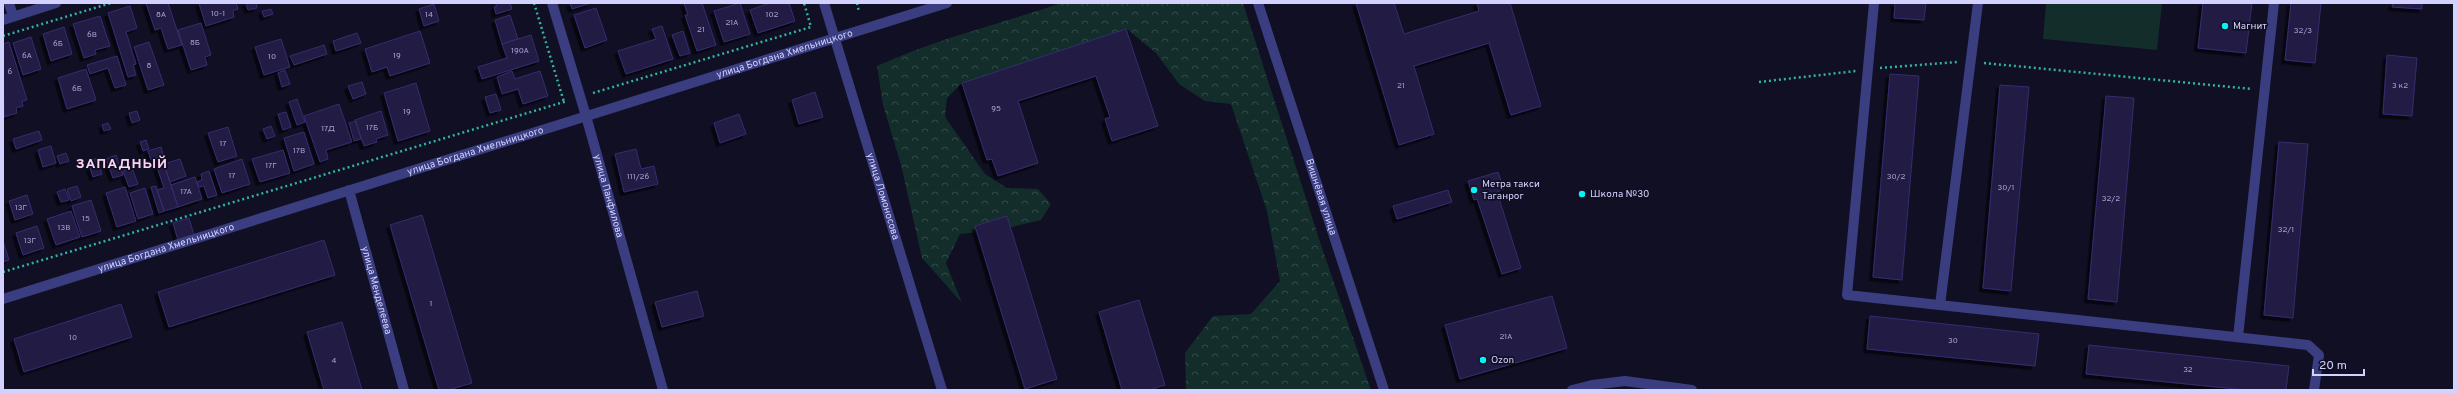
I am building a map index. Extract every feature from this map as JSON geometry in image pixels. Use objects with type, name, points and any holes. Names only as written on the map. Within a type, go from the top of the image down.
[{"type":"street","points":[[9,3],[13,16]]},
{"type":"street","points":[[3,20],[56,3]]},
{"type":"street","name":"улица Панфилова","points":[[552,3],[581,97],[663,390]]},
{"type":"street","name":"улица Ломоносова","points":[[824,3],[942,390]]},
{"type":"street","name":"улица Богдана Хмельницкого","points":[[3,299],[947,3]]},
{"type":"street","name":"Вишнёвая улица","points":[[1258,3],[1384,390]]},
{"type":"street","points":[[1874,3],[1847,295],[2308,345],[2319,355],[2314,390]]},
{"type":"street","points":[[1940,305],[1978,3]]},
{"type":"street","points":[[2238,338],[2274,3]]},
{"type":"street","name":"улица Менделеева","points":[[349,190],[404,390]]},
{"type":"street","points":[[1572,390],[1592,385],[1625,381],[1692,390]]},
{"type":"path","points":[[3,36],[111,3]]},
{"type":"path","points":[[534,3],[564,102]]},
{"type":"path","points":[[3,272],[811,27],[804,3]]},
{"type":"path","points":[[857,3],[859,12]]},
{"type":"path","points":[[1759,82],[1867,69],[1970,61],[2264,90]]},
{"type":"green space","points":[[1061,3],[1243,3],[1322,248],[1371,390],[1186,390],[1185,353],[1213,316],[1251,314],[1280,281],[1267,211],[1231,104],[1205,101],[1179,84],[1156,53],[1127,29],[962,83],[947,98],[945,117],[985,174],[1007,188],[1038,189],[1051,204],[1041,220],[999,230],[960,234],[946,263],[962,303],[922,258],[901,165],[883,105],[877,66],[899,56],[945,40]]},
{"type":"green space","points":[[2046,3],[2162,4],[2157,50],[2043,39]]},
{"type":"building","points":[[146,3],[168,3],[182,45],[168,49],[161,28],[155,30]]},
{"type":"building","points":[[199,3],[236,3],[238,9],[233,11],[234,17],[206,26]]},
{"type":"building","points":[[246,3],[256,3],[257,8],[248,10]]},
{"type":"building","points":[[495,3],[510,3],[512,9],[496,14],[494,7],[497,6]]},
{"type":"building","points":[[570,3],[591,3],[572,9]]},
{"type":"building","points":[[684,3],[702,3],[716,45],[697,51],[685,15],[688,15]]},
{"type":"building","points":[[740,3],[750,34],[724,42],[714,11]]},
{"type":"building","points":[[770,3],[789,3],[795,21],[758,33],[750,10]]},
{"type":"building","points":[[1356,3],[1394,3],[1404,34],[1479,11],[1477,3],[1510,3],[1541,106],[1511,115],[1489,43],[1414,66],[1434,134],[1399,145]]},
{"type":"building","points":[[1895,3],[1926,3],[1924,20],[1894,18]]},
{"type":"building","name":"Магнит","points":[[2203,3],[2252,3],[2246,53],[2198,48]]},
{"type":"building","points":[[2291,3],[2321,3],[2315,63],[2285,60]]},
{"type":"building","points":[[2393,3],[2422,3],[2422,9],[2392,7]]},
{"type":"building","points":[[434,4],[439,21],[424,26],[419,9]]},
{"type":"building","points":[[130,6],[137,28],[126,32],[136,64],[133,65],[136,75],[128,77],[108,13]]},
{"type":"building","points":[[596,8],[607,40],[585,48],[574,15]]},
{"type":"building","points":[[271,9],[273,14],[264,17],[262,11]]},
{"type":"building","points":[[510,15],[518,39],[502,44],[495,20]]},
{"type":"building","points":[[100,16],[110,46],[95,50],[96,54],[84,58],[73,24]]},
{"type":"building","points":[[201,23],[211,55],[205,57],[207,65],[191,70],[178,30]]},
{"type":"building","points":[[662,26],[673,59],[626,74],[618,51],[656,39],[652,29]]},
{"type":"building","points":[[64,27],[72,54],[51,61],[43,34]]},
{"type":"building","points":[[1126,29],[1158,126],[1112,141],[1105,119],[1110,117],[1096,76],[1018,101],[1038,163],[998,176],[992,159],[987,160],[962,83]]},
{"type":"building","points":[[420,31],[430,63],[390,76],[387,67],[372,72],[365,49]]},
{"type":"building","points":[[683,31],[690,53],[680,56],[672,35]]},
{"type":"building","points":[[357,33],[361,43],[336,51],[333,41]]},
{"type":"building","points":[[531,35],[539,61],[482,79],[478,67],[507,58],[502,44]]},
{"type":"building","points":[[31,37],[41,69],[23,75],[13,43]]},
{"type":"building","points":[[281,39],[290,67],[264,75],[255,47]]},
{"type":"building","points":[[9,42],[27,100],[22,101],[23,106],[16,108],[17,113],[4,117],[3,44]]},
{"type":"building","points":[[149,42],[164,85],[148,90],[134,47]]},
{"type":"building","points":[[324,45],[327,54],[294,65],[290,56]]},
{"type":"building","points":[[2387,55],[2417,58],[2412,116],[2383,114]]},
{"type":"building","points":[[117,56],[126,85],[115,88],[108,68],[90,74],[87,65]]},
{"type":"building","points":[[86,69],[96,100],[67,109],[58,78]]},
{"type":"building","points":[[285,70],[290,84],[282,87],[278,73]]},
{"type":"building","points":[[512,71],[515,79],[540,71],[548,96],[523,104],[518,89],[502,94],[497,77]]},
{"type":"building","points":[[1890,74],[1919,76],[1902,280],[1873,277]]},
{"type":"building","points":[[362,82],[366,94],[353,99],[348,86]]},
{"type":"building","points":[[416,83],[430,131],[398,141],[384,93]]},
{"type":"building","points":[[2000,85],[2029,87],[2011,291],[1983,288]]},
{"type":"building","points":[[815,92],[823,117],[799,124],[792,100]]},
{"type":"building","points":[[496,94],[501,110],[490,113],[485,97]]},
{"type":"building","points":[[2106,96],[2134,98],[2117,302],[2088,299]]},
{"type":"building","points":[[297,99],[305,122],[297,125],[289,102]]},
{"type":"building","points":[[339,104],[352,142],[326,150],[328,159],[320,162],[304,116]]},
{"type":"building","points":[[137,111],[140,120],[132,123],[129,113]]},
{"type":"building","points":[[381,111],[388,135],[376,139],[377,142],[364,146],[355,120]]},
{"type":"building","points":[[286,112],[291,127],[283,130],[278,114]]},
{"type":"building","points":[[739,114],[746,134],[720,143],[714,123]]},
{"type":"building","points":[[356,121],[361,139],[354,141],[349,123]]},
{"type":"building","points":[[108,123],[111,129],[104,131],[102,125]]},
{"type":"building","points":[[271,126],[275,136],[267,139],[263,129]]},
{"type":"building","points":[[228,127],[237,156],[218,162],[208,133]]},
{"type":"building","points":[[39,131],[42,140],[16,149],[13,139]]},
{"type":"building","points":[[304,132],[314,164],[294,171],[284,138]]},
{"type":"building","points":[[146,140],[149,149],[143,151],[140,142]]},
{"type":"building","points":[[2279,142],[2308,144],[2293,318],[2264,315]]},
{"type":"building","points":[[51,146],[56,163],[43,167],[38,150]]},
{"type":"building","points":[[161,147],[163,155],[151,160],[148,151]]},
{"type":"building","points":[[636,149],[641,169],[654,166],[658,184],[624,192],[615,154]]},
{"type":"building","points":[[283,150],[290,173],[260,182],[252,159]]},
{"type":"building","points":[[66,153],[69,161],[60,164],[57,156]]},
{"type":"building","points":[[116,155],[123,175],[113,178],[106,159]]},
{"type":"building","points":[[97,158],[102,174],[93,177],[88,162]]},
{"type":"building","points":[[180,159],[186,176],[170,182],[164,164]]},
{"type":"building","points":[[242,159],[250,184],[222,193],[214,169]]},
{"type":"building","points":[[164,164],[178,207],[164,211],[157,190],[164,188],[157,167]]},
{"type":"building","points":[[132,168],[138,184],[129,187],[123,171]]},
{"type":"building","points":[[209,171],[217,195],[208,198],[204,186],[199,187],[197,182],[202,180],[201,174]]},
{"type":"building","points":[[1498,172],[1504,189],[1497,192],[1521,268],[1502,274],[1477,199],[1474,200],[1468,181]]},
{"type":"building","points":[[195,177],[202,199],[178,207],[171,185]]},
{"type":"building","points":[[77,186],[81,197],[71,201],[67,189]]},
{"type":"building","points":[[156,186],[164,211],[159,213],[151,187]]},
{"type":"building","points":[[125,187],[136,221],[117,227],[106,193]]},
{"type":"building","points":[[145,188],[153,214],[138,219],[130,193]]},
{"type":"building","points":[[65,189],[69,200],[61,202],[57,192]]},
{"type":"building","points":[[1448,190],[1452,202],[1397,219],[1393,206]]},
{"type":"building","points":[[27,195],[33,214],[15,220],[9,201]]},
{"type":"building","points":[[91,200],[101,231],[82,237],[72,206]]},
{"type":"building","points":[[71,211],[80,237],[56,245],[47,219]]},
{"type":"building","points":[[422,215],[472,383],[448,390],[439,390],[390,225]]},
{"type":"building","points":[[1007,216],[1057,379],[1025,389],[975,226]]},
{"type":"building","points":[[189,218],[194,235],[178,240],[173,223]]},
{"type":"building","points":[[37,226],[44,248],[23,255],[16,233]]},
{"type":"building","points":[[324,240],[335,275],[169,327],[158,292]]},
{"type":"building","points":[[3,241],[9,260],[3,262]]},
{"type":"building","points":[[697,291],[704,316],[662,327],[655,302]]},
{"type":"building","points":[[1552,296],[1567,348],[1460,379],[1445,325]]},
{"type":"building","points":[[1139,300],[1165,385],[1149,390],[1122,390],[1099,312]]},
{"type":"building","points":[[121,304],[132,337],[24,372],[14,339]]},
{"type":"building","points":[[1870,316],[2039,334],[2035,366],[1867,349]]},
{"type":"building","points":[[342,322],[362,390],[324,390],[307,332]]},
{"type":"building","points":[[2089,345],[2289,366],[2286,390],[2247,390],[2086,374]]},
{"type":"place","name":"Магнит","points":[[2225,26]]},
{"type":"place","name":"Метра такси Таганрог","points":[[1474,190]]},
{"type":"place","name":"Школа №30","points":[[1582,194]]},
{"type":"place","name":"Ozon","points":[[1483,360]]},
{"type":"district","name":"ЗАПАДНЫЙ","points":[[122,164]]}]
